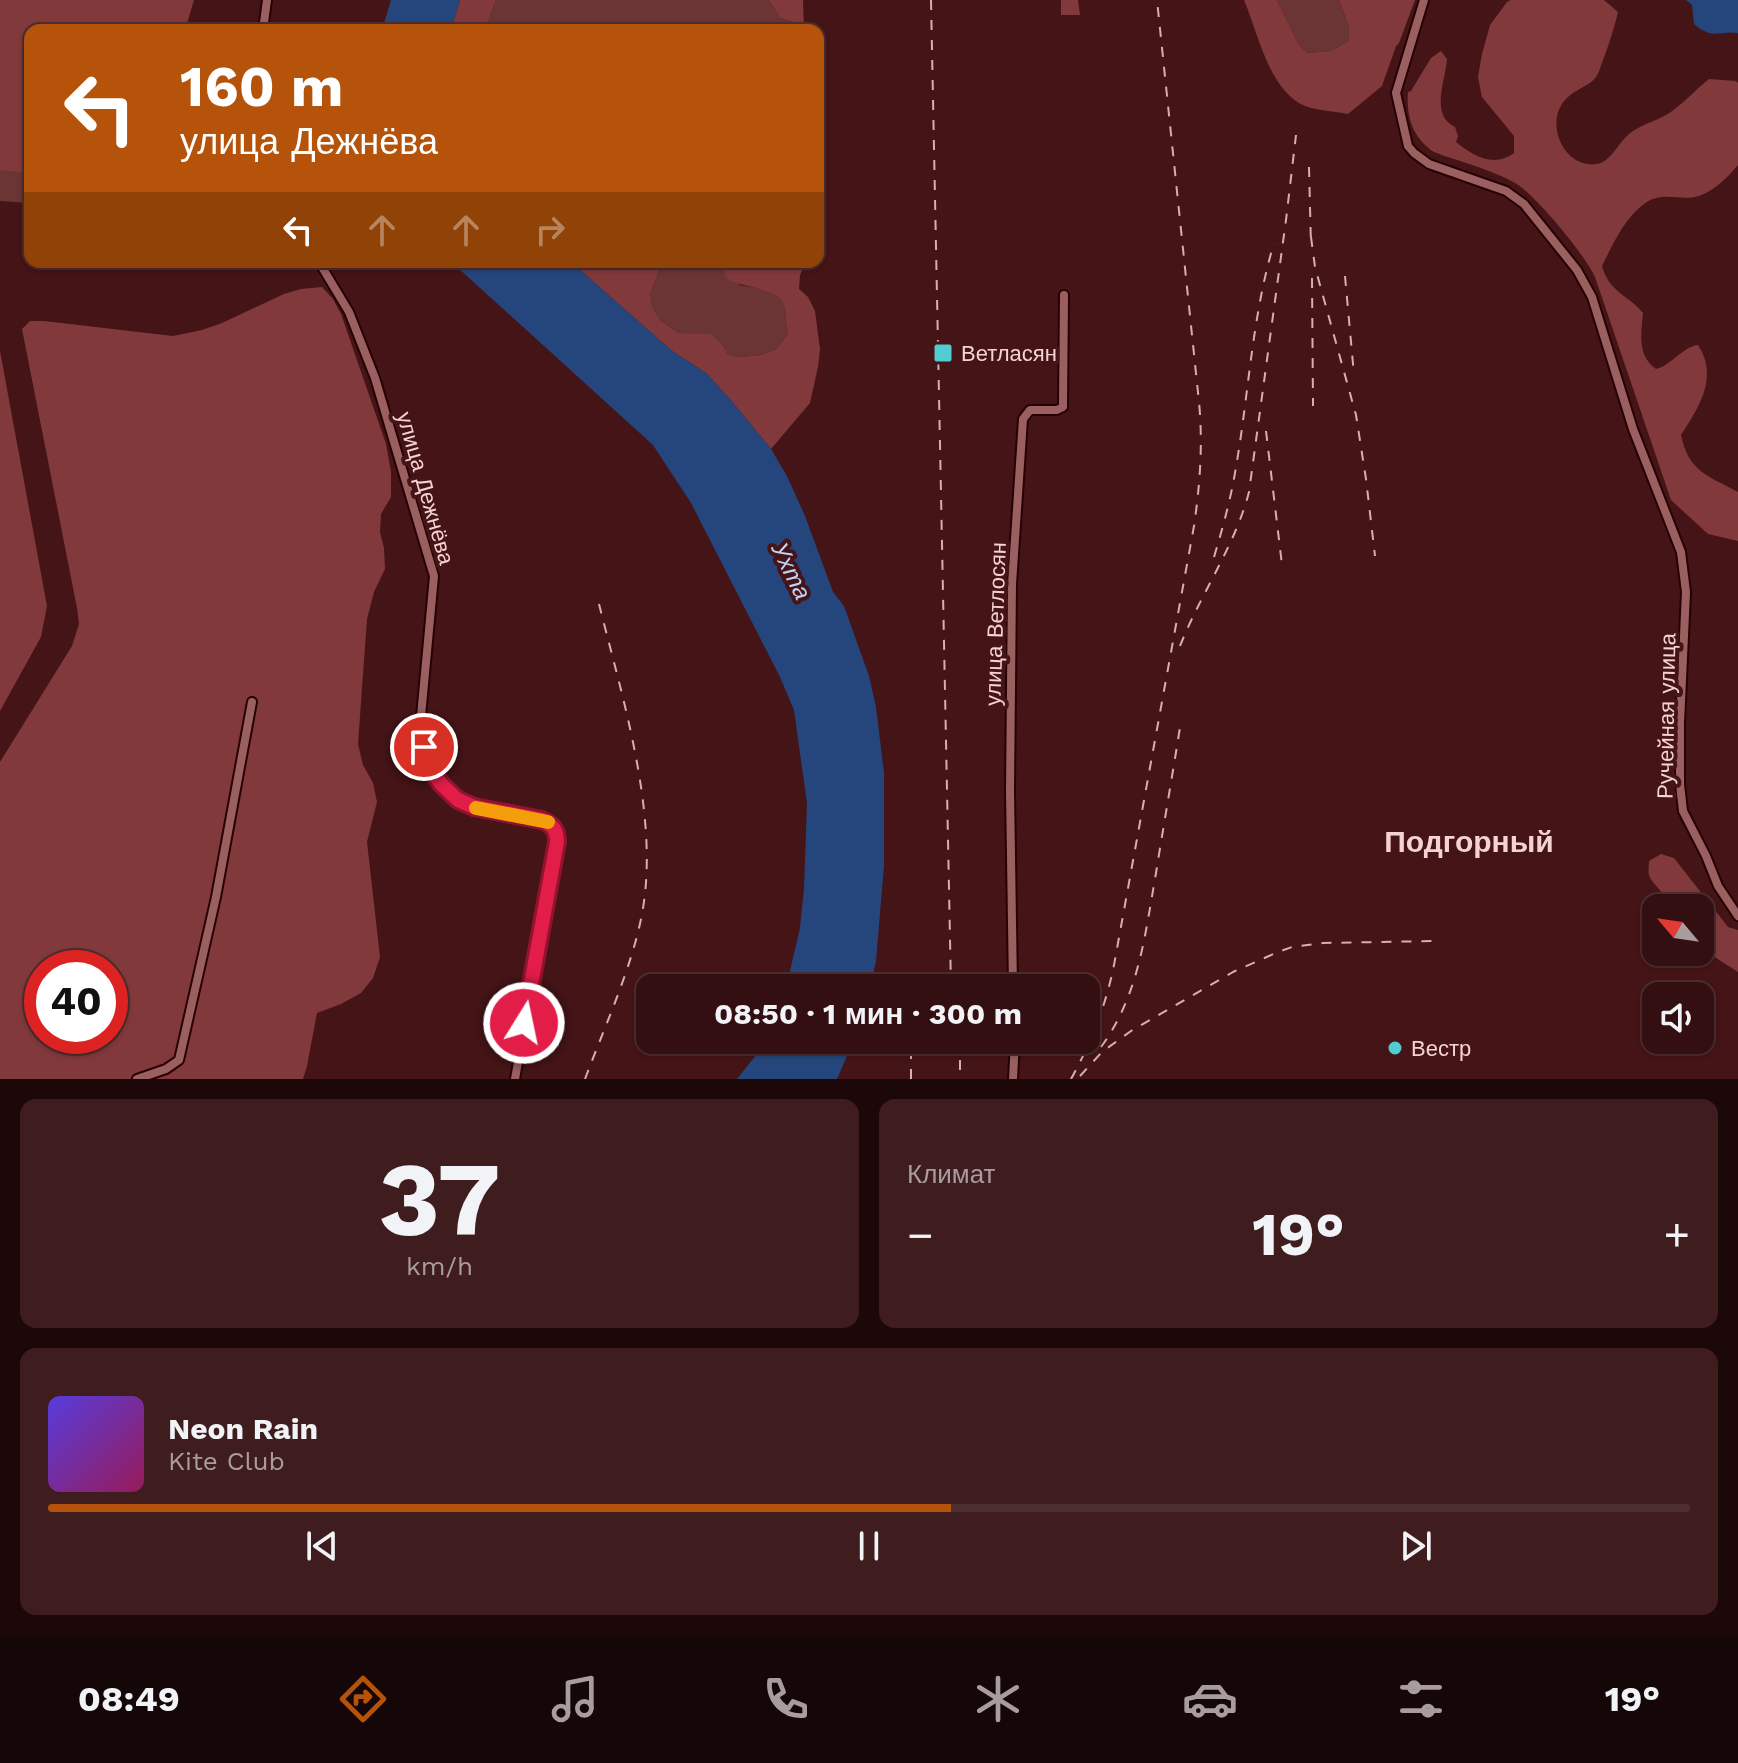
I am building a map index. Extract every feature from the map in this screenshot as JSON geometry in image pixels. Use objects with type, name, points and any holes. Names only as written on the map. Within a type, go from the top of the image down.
[{"type":"street","points":[[264,24],[267,0]]},
{"type":"street","name":"Ручейная улица","points":[[1424,0],[1396,93],[1408,146],[1429,164],[1515,196],[1577,270],[1597,309],[1633,429],[1681,552],[1686,592],[1680,723],[1683,811],[1718,886],[1738,916]]},
{"type":"street","name":"улица Дежнёва","points":[[323,268],[349,312],[375,378],[434,576],[420,727],[428,767],[450,793],[466,805],[542,820],[556,833],[557,842],[515,1079]]},
{"type":"street","name":"улица Ветлосян","points":[[1013,974],[1010,791],[1012,584],[1023,419],[1030,410],[1057,410],[1063,407],[1064,295]]},
{"type":"street","points":[[137,1079],[166,1069],[179,1060],[216,897],[252,702]]},
{"type":"street","points":[[1013,1079],[1014,1054]]},
{"type":"shaded area","points":[[0,0],[194,0],[187,24],[24,24],[24,172],[0,170]]},
{"type":"shaded area","points":[[460,0],[496,0],[487,24],[453,24]]},
{"type":"shaded area","points":[[496,0],[769,0],[780,18],[795,24],[487,24]]},
{"type":"shaded area","points":[[769,0],[803,0],[804,24],[780,18]]},
{"type":"shaded area","points":[[1061,0],[1078,0],[1080,15],[1061,15]]},
{"type":"shaded area","points":[[1244,0],[1277,0],[1299,45],[1308,53],[1330,51],[1349,41],[1349,27],[1339,0],[1415,0],[1382,86],[1348,114],[1305,106],[1282,88],[1266,60]]},
{"type":"shaded area","points":[[1277,0],[1339,0],[1349,27],[1349,41],[1330,51],[1308,53],[1299,45]]},
{"type":"shaded area","points":[[1511,0],[1604,0],[1618,12],[1597,75],[1566,99],[1558,114],[1556,124],[1562,145],[1568,154],[1586,164],[1605,161],[1629,134],[1671,112],[1709,79],[1738,83],[1738,165],[1720,183],[1699,196],[1658,198],[1644,204],[1625,224],[1602,266],[1609,282],[1643,313],[1643,351],[1656,369],[1692,346],[1698,345],[1704,357],[1707,380],[1704,392],[1681,435],[1694,465],[1738,492],[1738,541],[1708,534],[1671,500],[1595,277],[1571,240],[1524,189],[1496,174],[1434,152],[1412,126],[1408,92],[1431,58],[1441,51],[1447,59],[1441,107],[1447,122],[1455,127],[1456,142],[1469,152],[1491,160],[1514,153],[1514,136],[1482,97],[1478,77],[1490,25]]},
{"type":"shaded area","points":[[0,170],[24,172],[24,203],[0,201]]},
{"type":"shaded area","points":[[578,268],[660,268],[650,294],[652,306],[660,320],[679,333],[710,334],[728,354],[740,357],[761,355],[776,349],[788,334],[785,309],[779,297],[728,280],[724,273],[726,268],[803,268],[799,289],[808,297],[815,311],[820,349],[818,367],[810,403],[771,449],[706,373],[672,351]]},
{"type":"shaded area","points":[[729,268],[740,285],[770,291],[779,297],[785,309],[788,334],[776,349],[761,355],[740,357],[728,354],[721,343],[710,335],[679,333],[660,320],[652,306],[650,294],[660,269]]},
{"type":"shaded area","points":[[322,287],[333,299],[386,444],[391,472],[391,497],[381,514],[385,569],[374,592],[367,619],[358,744],[377,802],[367,842],[380,957],[373,978],[361,993],[317,1013],[303,1079],[0,1079],[0,762],[72,646],[79,624],[22,329],[30,321],[44,321],[173,336],[222,323],[284,294]]},
{"type":"shaded area","points":[[0,351],[47,606],[41,637],[0,711]]},
{"type":"shaded area","points":[[1661,854],[1674,858],[1702,894],[1664,894],[1649,874],[1649,861]]},
{"type":"shaded area","points":[[1714,909],[1728,927],[1738,930],[1738,972],[1714,957]]},
{"type":"water","points":[[391,0],[460,0],[453,24],[384,24]]},
{"type":"water","points":[[1686,0],[1738,0],[1738,33],[1711,34],[1701,29],[1694,24],[1692,5]]},
{"type":"water","name":"Ухта","points":[[458,268],[578,268],[672,351],[706,373],[771,449],[787,476],[833,592],[844,606],[869,676],[876,707],[884,773],[884,865],[873,974],[789,974],[800,928],[807,803],[794,710],[691,503],[653,445]]},
{"type":"water","points":[[757,1054],[848,1054],[837,1079],[737,1079]]},
{"type":"railway","points":[[931,0],[951,974]]},
{"type":"railway","points":[[1071,1079],[1097,1024],[1114,965],[1194,526],[1199,480],[1199,402],[1157,0]]},
{"type":"railway","points":[[1180,646],[1227,550],[1249,492],[1296,135]]},
{"type":"railway","points":[[1309,167],[1311,246]]},
{"type":"railway","points":[[1311,237],[1315,267],[1356,415],[1375,556]]},
{"type":"railway","points":[[1214,557],[1234,479],[1256,326],[1274,243]]},
{"type":"railway","points":[[1345,276],[1354,375]]},
{"type":"railway","points":[[1312,278],[1313,406]]},
{"type":"railway","points":[[1266,431],[1282,565]]},
{"type":"railway","points":[[585,1079],[630,959],[641,919],[646,880],[643,799],[636,757],[597,596]]},
{"type":"railway","points":[[1101,1047],[1124,1007],[1139,964],[1181,721]]},
{"type":"railway","points":[[1080,1076],[1102,1052],[1131,1031],[1233,972],[1278,952],[1323,943],[1435,941]]},
{"type":"railway","points":[[911,1054],[911,1079]]},
{"type":"railway","points":[[960,1054],[960,1079]]},
{"type":"slow traffic","points":[[476,808],[548,822]]},
{"type":"place","name":"Ветласян","points":[[943,353]]},
{"type":"place","name":"Вестр","points":[[1395,1048]]},
{"type":"district","name":"Подгорный","points":[[1469,842]]},
{"type":"route","points":[[424,747],[428,767],[458,800],[474,807],[542,820],[555,830],[557,842],[524,1023]]}]
